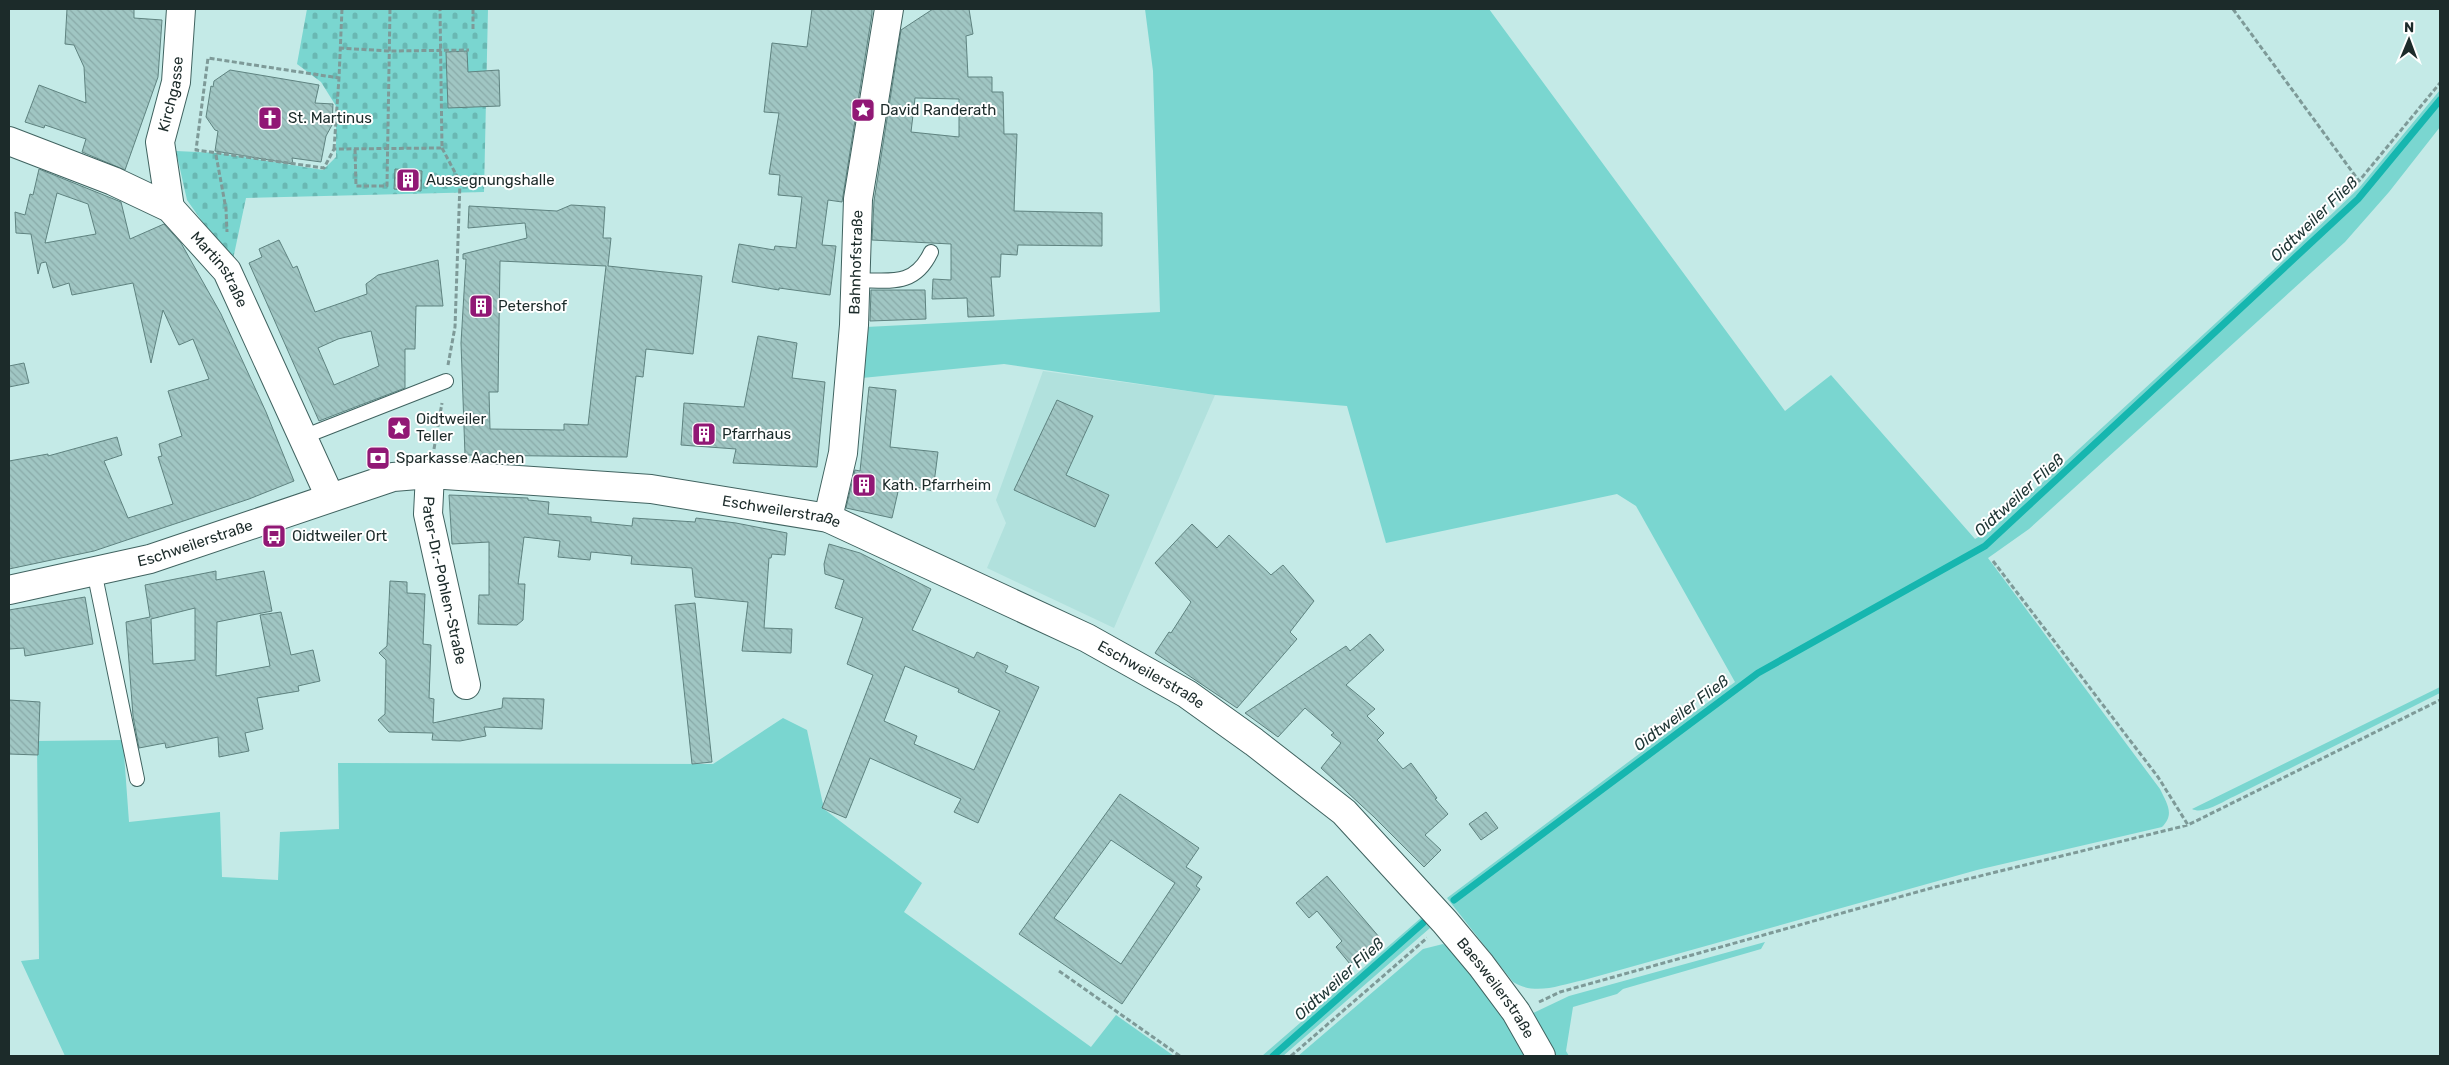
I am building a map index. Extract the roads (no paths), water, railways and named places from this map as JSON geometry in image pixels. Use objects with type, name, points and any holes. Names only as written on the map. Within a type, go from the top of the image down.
[{"type":"street","name":"Kirchgasse","points":[[170,208],[160,142],[176,82],[181,9]]},
{"type":"street","name":"Bahnhofstraße","points":[[828,518],[843,453],[854,326],[858,199],[892,10]]},
{"type":"street","name":"Martinstraße","points":[[9,141],[113,181],[170,208],[228,270],[330,497]]},
{"type":"street","name":"Eschweilerstraße","points":[[9,590],[150,559],[393,477],[430,474],[651,489],[828,518],[1087,638],[1187,694],[1254,742],[1344,812],[1445,922]]},
{"type":"street","name":"Pater-Dr.-Pohlen-Straße","points":[[430,474],[428,514],[466,685]]},
{"type":"street","name":"Baesweilerstraße","points":[[1445,922],[1516,1012],[1541,1056]]},
{"type":"lane","points":[[855,280],[907,278],[920,270],[931,252]]},
{"type":"lane","points":[[303,437],[446,381]]},
{"type":"lane","points":[[94,571],[137,779]]},
{"type":"waterway","name":"Oidtweiler Fließ","points":[[1454,900],[1758,673],[1985,546],[2358,199],[2440,100]]},
{"type":"waterway","name":"Oidtweiler Fließ","points":[[1273,1056],[1423,923]]},
{"type":"place","name":"David Randerath","points":[[863,110]]},
{"type":"place","name":"St. Martinus","points":[[270,118]]},
{"type":"place","name":"Aussegnungshalle","points":[[408,180]]},
{"type":"place","name":"Petershof","points":[[481,306]]},
{"type":"place","name":"Oidtweiler Teller","points":[[399,428]]},
{"type":"place","name":"Pfarrhaus","points":[[704,434]]},
{"type":"place","name":"Sparkasse Aachen","points":[[378,458]]},
{"type":"place","name":"Kath. Pfarrheim","points":[[864,485]]},
{"type":"place","name":"Oidtweiler Ort","points":[[274,536]]}]
